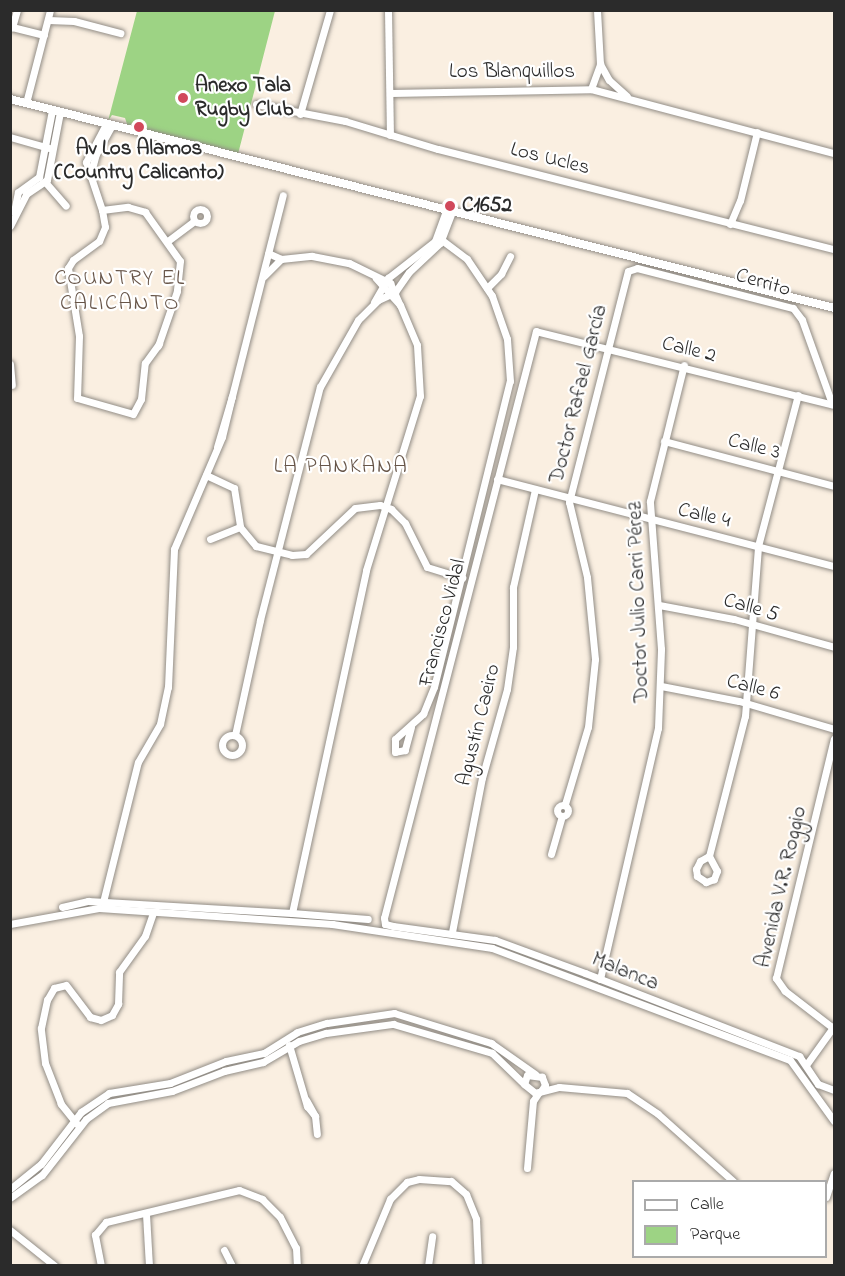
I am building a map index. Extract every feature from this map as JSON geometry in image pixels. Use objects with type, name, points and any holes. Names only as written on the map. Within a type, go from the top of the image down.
[{"type":"main road","points":[[10,99],[834,308]]},
{"type":"street","points":[[16,10],[11,31],[44,35]]},
{"type":"street","points":[[26,103],[50,10]]},
{"type":"street","points":[[300,114],[330,10]]},
{"type":"street","points":[[388,10],[390,135]]},
{"type":"street","points":[[591,89],[600,64],[597,10]]},
{"type":"street","points":[[48,20],[74,21],[120,33]]},
{"type":"street","name":"Los Blanquillos","points":[[600,64],[609,80],[633,99]]},
{"type":"street","name":"Los Blanquillos","points":[[391,93],[591,89],[834,153]]},
{"type":"street","name":"Los Ucles","points":[[256,105],[345,121],[390,135],[730,224],[834,249]]},
{"type":"street","points":[[56,111],[45,183],[66,206]]},
{"type":"street","points":[[102,210],[128,207],[145,212],[178,254],[180,273],[169,323],[144,374],[140,404],[130,416],[75,396],[79,349],[68,268],[73,260],[99,241],[105,227],[102,210],[90,179],[87,158],[109,125]]},
{"type":"street","points":[[730,224],[740,201],[757,132]]},
{"type":"street","points":[[10,138],[49,148]]},
{"type":"street","points":[[11,223],[16,195],[39,177],[49,148]]},
{"type":"street","points":[[11,223],[26,194],[45,183]]},
{"type":"street","points":[[103,902],[138,762],[159,726],[168,687],[174,549],[217,447],[283,195]]},
{"type":"street","points":[[373,304],[393,293],[440,239],[449,210]]},
{"type":"street","points":[[169,240],[194,221]]},
{"type":"street","points":[[235,735],[276,553],[318,391],[355,324],[373,304],[385,283],[440,239]]},
{"type":"street","points":[[411,727],[430,700],[510,381],[505,331],[487,288],[466,259],[440,239]]},
{"type":"street","points":[[268,252],[281,260],[324,257],[354,265],[385,283],[400,305],[417,345],[421,389],[366,570],[292,914]]},
{"type":"street","points":[[487,288],[501,274],[510,256]]},
{"type":"street","points":[[262,278],[281,260]]},
{"type":"street","name":"Cerrito","points":[[626,274],[637,268],[793,308],[802,320],[833,404]]},
{"type":"street","name":"Doctor Rafael García","points":[[551,854],[561,818],[567,813],[565,804],[588,727],[595,659],[590,594],[570,497],[626,274]]},
{"type":"street","name":"Calle 2","points":[[536,331],[608,346],[833,404]]},
{"type":"street","name":"Francisco Vidal","points":[[385,924],[536,331]]},
{"type":"street","points":[[10,364],[12,385]]},
{"type":"street","name":"Doctor Julio Carri Pérez","points":[[600,979],[650,771],[661,686],[658,605],[650,520],[652,487],[684,365]]},
{"type":"street","points":[[709,856],[747,703],[758,546],[798,395]]},
{"type":"street","name":"Calle 3","points":[[664,441],[834,486]]},
{"type":"street","points":[[206,475],[234,488],[240,527],[254,545],[276,553],[306,554],[355,508],[385,506],[405,523],[427,567],[462,578]]},
{"type":"street","name":"Calle 4","points":[[497,479],[834,566]]},
{"type":"street","name":"Agustín Caeiro","points":[[452,932],[482,778],[505,702],[513,646],[513,587],[535,489]]},
{"type":"street","points":[[210,539],[240,527]]},
{"type":"street","name":"Calle 5","points":[[658,605],[752,624],[834,647]]},
{"type":"street","name":"Calle 6","points":[[661,686],[747,703],[834,729]]},
{"type":"street","name":"Avenida V.R. Roggio","points":[[834,743],[776,978],[785,991],[834,1027]]},
{"type":"street","name":"Avenida V.R. Roggio","points":[[829,764],[834,758]]},
{"type":"street","points":[[62,907],[85,901],[368,919]]},
{"type":"street","points":[[10,924],[87,908],[332,924],[497,950],[790,1060],[834,1121]]},
{"type":"street","points":[[80,1126],[73,1121],[56,1095],[45,1063],[40,1028],[46,1000],[54,988],[66,985],[90,1017],[101,1020],[112,1014],[118,1004],[119,972],[145,936],[153,913]]},
{"type":"street","name":"Malanca","points":[[385,924],[452,932],[501,942],[796,1055],[806,1065],[818,1084],[834,1090]]},
{"type":"street","points":[[10,1198],[42,1175],[80,1126],[113,1100],[149,1096],[184,1082],[267,1061],[311,1027],[393,1013],[480,1039],[504,1050],[538,1076],[560,1087]]},
{"type":"street","points":[[372,1018],[375,1026]]},
{"type":"street","points":[[288,1043],[312,1036],[393,1024],[492,1053],[525,1085],[540,1092],[560,1087],[614,1090],[632,1096],[658,1114],[732,1180]]},
{"type":"street","points":[[806,1065],[834,1027]]},
{"type":"street","points":[[288,1043],[306,1100],[315,1116],[317,1134]]},
{"type":"street","points":[[527,1168],[532,1110],[545,1085],[538,1076],[527,1075],[525,1085],[532,1110]]},
{"type":"street","points":[[10,1189],[41,1164],[73,1121],[109,1093],[184,1082]]},
{"type":"street","points":[[827,1192],[834,1173]]},
{"type":"street","points":[[362,1266],[390,1199],[407,1182],[419,1179],[452,1181],[466,1194],[476,1219],[478,1266]]},
{"type":"street","points":[[101,1266],[95,1239],[99,1228],[106,1222],[146,1214],[227,1191],[246,1191],[262,1199],[280,1217],[296,1248],[297,1266]]},
{"type":"street","points":[[146,1214],[149,1266]]},
{"type":"street","points":[[10,1230],[55,1266]]},
{"type":"street","points":[[428,1265],[432,1236]]},
{"type":"street","points":[[224,1250],[226,1262],[232,1266]]},
{"type":"green space","name":"Anexo Tala Rugby Club","points":[[137,11],[275,11],[238,154],[128,127],[125,118],[112,115],[108,121]]},
{"type":"place","name":"Anexo Tala Rugby Club","points":[[183,98]]},
{"type":"place","name":"Av Los Alamos (Country Calicanto)","points":[[139,127]]},
{"type":"place","name":"C1652","points":[[450,206]]},
{"type":"district","name":"COUNTRY EL CALICANTO","points":[[120,292]]},
{"type":"district","name":"LA PANKANA","points":[[341,468]]}]
